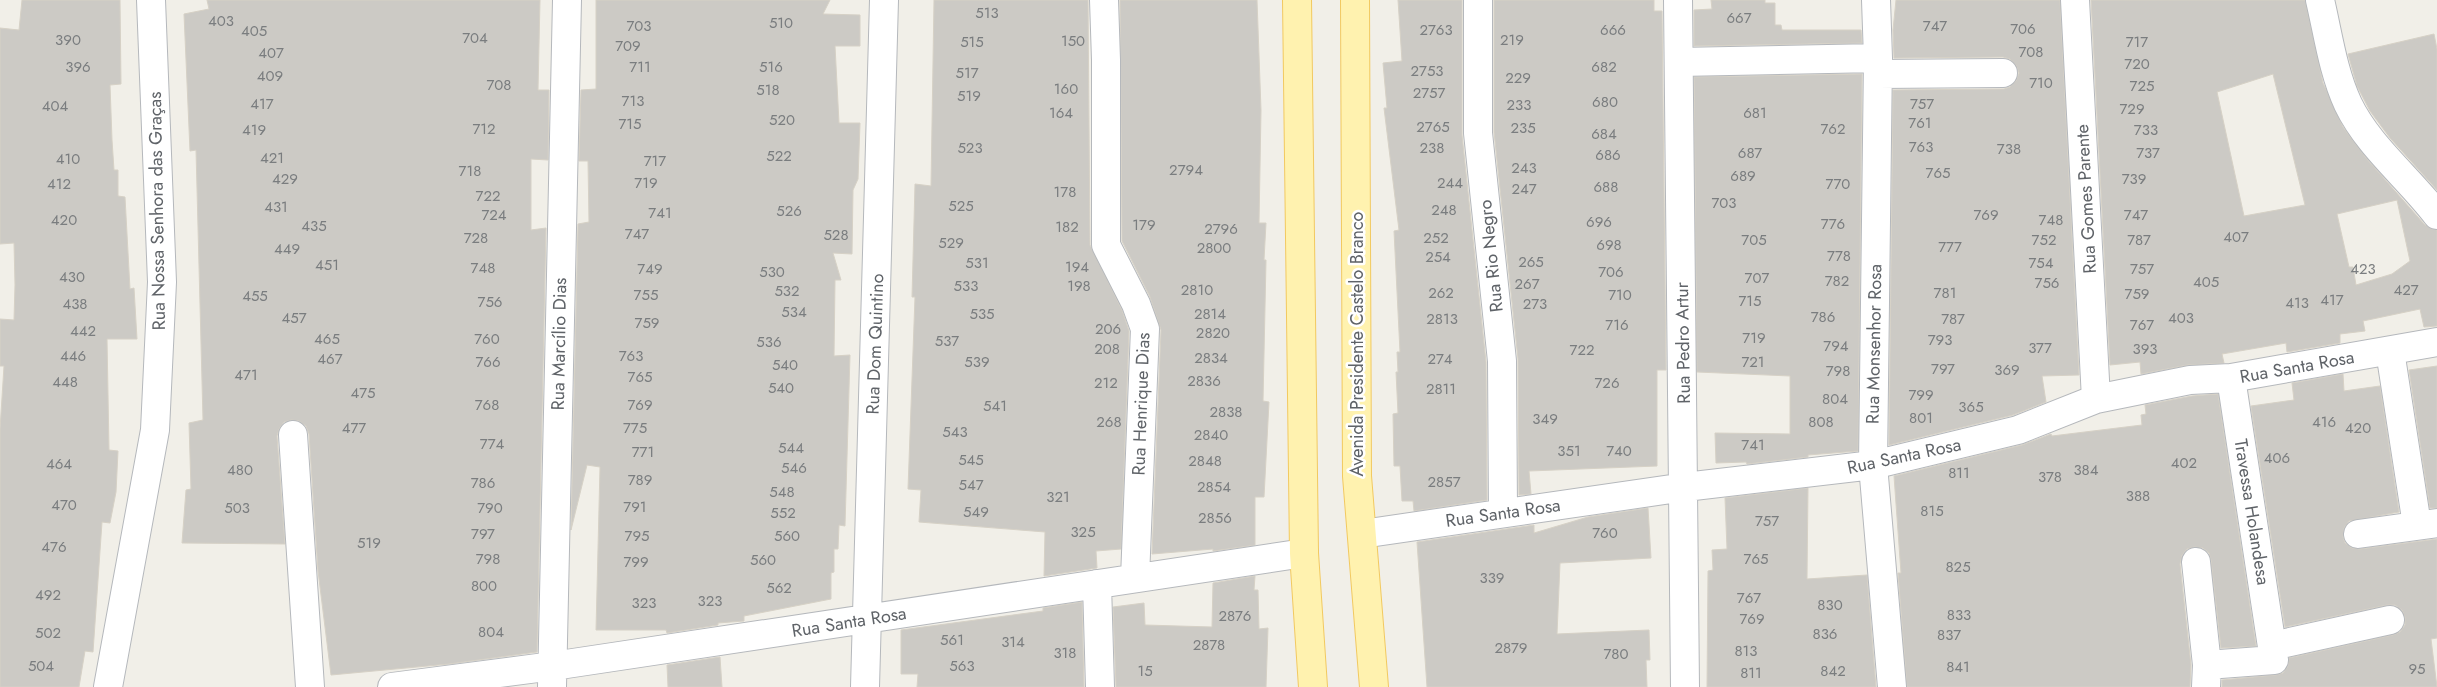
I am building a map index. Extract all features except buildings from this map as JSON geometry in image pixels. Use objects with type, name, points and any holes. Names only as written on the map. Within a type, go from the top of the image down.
[{"type":"main road","points":[[1297,0],[1304,553],[1312,687]]},
{"type":"main road","name":"Avenida Presidente Castelo Branco","points":[[1356,0],[1357,466],[1374,687]]},
{"type":"street","name":"Rua Nossa Senhora das Graças","points":[[108,687],[155,430],[162,282],[151,0]]},
{"type":"street","name":"Rua Marcílio Dias","points":[[552,677],[566,0]]},
{"type":"street","name":"Rua Dom Quintino","points":[[865,687],[884,0]]},
{"type":"street","name":"Rua Henrique Dias","points":[[1104,0],[1106,60],[1106,245],[1136,304],[1145,329],[1135,578]]},
{"type":"street","name":"Rua Rio Negro","points":[[1478,0],[1478,133],[1502,361],[1503,513]]},
{"type":"street","name":"Rua Pedro Artur","points":[[1678,0],[1685,487],[1685,687]]},
{"type":"street","name":"Rua Monsenhor Rosa","points":[[1876,0],[1878,66],[1873,465],[1892,687]]},
{"type":"street","name":"Rua Gomes Parente","points":[[2075,0],[2096,399]]},
{"type":"street","points":[[2320,0],[2337,72],[2348,104],[2365,132],[2437,215]]},
{"type":"street","points":[[1679,62],[1878,66],[2003,73]]},
{"type":"street","name":"Rua Santa Rosa","points":[[1362,534],[1685,487],[1873,465],[2018,430],[2096,399],[2190,380],[2231,378],[2437,342]]},
{"type":"street","points":[[2358,534],[2427,524],[2390,351]]},
{"type":"street","name":"Travessa Holandesa","points":[[2231,378],[2272,646]]},
{"type":"street","points":[[294,435],[310,687]]},
{"type":"street","name":"Rua Santa Rosa","points":[[392,687],[552,677],[868,620],[1304,553]]},
{"type":"street","points":[[2196,562],[2207,676],[2274,660],[2272,646],[2390,620]]},
{"type":"street","points":[[1097,584],[1100,687]]}]
